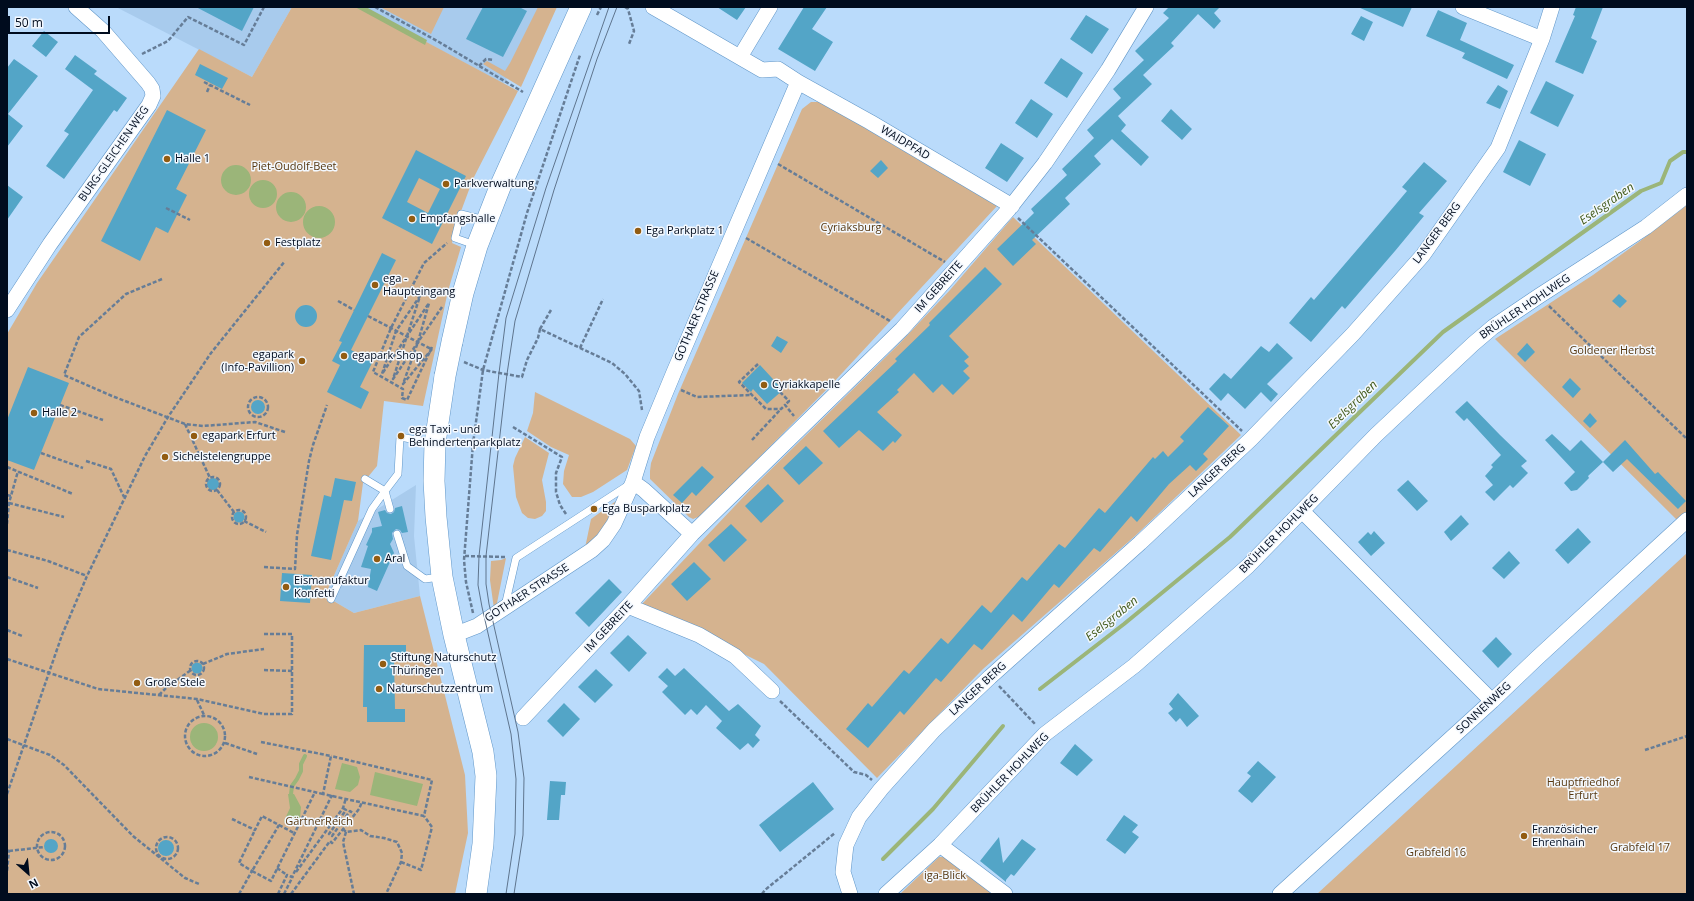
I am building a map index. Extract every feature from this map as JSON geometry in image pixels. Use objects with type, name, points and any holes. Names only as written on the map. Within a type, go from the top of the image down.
[{"type":"main road","points":[[476,894],[483,844],[486,776],[482,746],[454,634],[433,578],[435,443],[445,376],[445,349],[477,246],[513,158],[589,13]]},
{"type":"street","name":"BURG-GLEICHEN-WEG","points":[[7,310],[50,244],[150,105],[153,96],[152,89],[148,83],[129,61],[103,31],[76,7]]},
{"type":"street","points":[[652,7],[762,70],[778,69],[798,82]]},
{"type":"street","points":[[740,57],[770,7]]},
{"type":"street","name":"IM GEBREITE","points":[[524,718],[628,606],[692,534],[902,329],[1010,207],[1049,157],[1108,70],[1146,7]]},
{"type":"street","points":[[1463,7],[1542,39]]},
{"type":"street","name":"LANGER BERG","points":[[850,894],[843,872],[846,845],[859,817],[880,789],[934,730],[990,677],[1140,543],[1251,440],[1353,334],[1423,255],[1498,148],[1542,39],[1552,7]]},
{"type":"street","name":"WAIDPFAD","points":[[798,82],[870,122],[1010,207]]},
{"type":"street","name":"GOTHAER STRASSE","points":[[454,634],[477,626],[592,550],[614,524],[633,482],[647,437],[674,372],[798,82]]},
{"type":"street","name":"BRÜHLER HOHLWEG","points":[[886,894],[940,845],[1045,734],[1140,661],[1248,566],[1376,435],[1473,344],[1539,296],[1640,231],[1687,195]]},
{"type":"street","points":[[633,482],[644,490],[692,534]]},
{"type":"street","points":[[1302,511],[1492,701]]},
{"type":"street","name":"SONNENWEG","points":[[1280,894],[1492,701],[1687,520]]},
{"type":"street","points":[[628,606],[698,635],[735,656],[772,691]]},
{"type":"street","points":[[940,845],[1005,894]]},
{"type":"lane","points":[[477,246],[455,238],[461,214],[488,221]]},
{"type":"lane","points":[[330,599],[372,509],[398,474],[400,437],[435,443]]},
{"type":"lane","points":[[365,479],[385,491],[390,509]]},
{"type":"lane","points":[[504,608],[516,558],[633,482]]},
{"type":"lane","points":[[397,534],[407,566],[433,578]]},
{"type":"path","points":[[129,61],[168,41],[188,17],[244,45],[264,7]]},
{"type":"path","points":[[375,7],[523,92]]},
{"type":"path","points":[[589,13],[601,7]]},
{"type":"path","points":[[625,7],[628,9],[634,31],[629,44]]},
{"type":"path","points":[[474,616],[466,582],[465,556],[473,444],[483,370],[527,213],[581,52]]},
{"type":"path","points":[[479,66],[486,59],[494,60]]},
{"type":"path","points":[[204,82],[250,105]]},
{"type":"path","points":[[207,92],[210,86]]},
{"type":"path","points":[[778,164],[945,262]]},
{"type":"path","points":[[1010,207],[1251,440]]},
{"type":"path","points":[[166,208],[190,220]]},
{"type":"path","points":[[432,349],[407,400],[402,398],[403,390],[373,372],[391,328],[424,263],[455,238]]},
{"type":"path","points":[[746,238],[890,321]]},
{"type":"path","points":[[7,794],[62,635],[87,576],[145,456],[168,417],[211,353],[285,261]]},
{"type":"path","points":[[162,279],[126,294],[79,337],[64,375],[185,424],[203,426],[255,422],[285,432]]},
{"type":"path","points":[[432,349],[403,384],[418,342],[429,303],[407,336],[382,374],[396,331],[420,296],[407,336],[393,379],[418,342],[442,306],[439,320]]},
{"type":"path","points":[[1539,296],[1686,436]]},
{"type":"path","points":[[580,348],[603,299]]},
{"type":"path","points":[[338,301],[354,310]]},
{"type":"path","points":[[368,316],[432,349],[445,349],[483,370],[522,377],[527,360],[538,338],[540,328],[551,310]]},
{"type":"path","points":[[540,328],[612,363],[625,374],[639,391],[642,402],[642,414]]},
{"type":"path","points":[[432,349],[445,349]]},
{"type":"path","points":[[758,364],[739,382],[766,409],[781,409]]},
{"type":"path","points":[[680,389],[697,397],[751,395]]},
{"type":"path","points":[[752,440],[789,401],[780,392]]},
{"type":"path","points":[[255,418],[264,416],[268,411],[268,403],[260,397],[253,398],[248,404],[248,411],[255,418],[255,422]]},
{"type":"path","points":[[60,405],[103,420]]},
{"type":"path","points":[[264,567],[295,569],[297,535],[309,461],[327,405]]},
{"type":"path","points":[[785,405],[793,414]]},
{"type":"path","points":[[185,424],[210,478]]},
{"type":"path","points":[[513,427],[562,457],[556,473],[556,492],[560,505],[571,522]]},
{"type":"path","points":[[41,453],[83,468]]},
{"type":"path","points":[[86,461],[111,469],[124,497]]},
{"type":"path","points":[[7,466],[73,494]]},
{"type":"path","points":[[7,524],[9,503],[18,471]]},
{"type":"path","points":[[214,476],[220,481],[220,486],[217,490],[211,490],[206,484],[210,478],[214,476]]},
{"type":"path","points":[[217,490],[234,512]]},
{"type":"path","points":[[7,495],[11,496]]},
{"type":"path","points":[[9,503],[64,517]]},
{"type":"path","points":[[240,510],[244,512],[246,516],[244,521],[239,524],[233,522],[232,517],[234,512],[240,510]]},
{"type":"path","points":[[244,521],[266,532]]},
{"type":"path","points":[[7,550],[48,561],[87,576]]},
{"type":"path","points":[[465,556],[516,558]]},
{"type":"path","points":[[7,577],[38,588]]},
{"type":"path","points":[[7,630],[22,636]]},
{"type":"path","points":[[7,659],[98,689],[197,699],[264,714],[292,714],[292,634],[264,634]]},
{"type":"path","points":[[203,664],[227,654],[264,649]]},
{"type":"path","points":[[159,696],[166,688],[190,670],[190,666],[193,662],[198,661],[203,664]]},
{"type":"path","points":[[190,670],[195,674],[201,674],[204,670],[203,664]]},
{"type":"path","points":[[264,670],[292,671]]},
{"type":"path","points":[[772,691],[775,696],[854,772],[866,775],[880,789]]},
{"type":"path","points":[[1005,692],[1035,724]]},
{"type":"path","points":[[197,699],[204,716]]},
{"type":"path","points":[[204,716],[214,718],[222,725],[225,732],[225,743],[218,753],[205,757],[193,753],[187,746],[185,735],[189,723],[196,718],[204,716]]},
{"type":"path","points":[[1645,750],[1687,736]]},
{"type":"path","points":[[7,739],[50,755],[64,765],[134,836],[163,859],[170,859],[176,855],[178,848],[175,841],[168,837],[158,840],[155,851],[160,856],[185,878],[199,884]]},
{"type":"path","points":[[261,742],[331,756],[432,780],[424,816]]},
{"type":"path","points":[[225,743],[257,754]]},
{"type":"path","points":[[323,794],[331,756]]},
{"type":"path","points":[[249,777],[424,816],[432,827],[421,870],[401,862]]},
{"type":"path","points":[[294,833],[262,816],[239,863],[271,880],[315,792]]},
{"type":"path","points":[[284,894],[332,795]]},
{"type":"path","points":[[346,798],[344,808],[346,810],[329,834],[332,836],[350,811],[354,814]]},
{"type":"path","points":[[291,894],[330,841],[332,843],[362,802]]},
{"type":"path","points":[[292,877],[344,808]]},
{"type":"path","points":[[232,819],[255,830]]},
{"type":"path","points":[[239,894],[279,825]]},
{"type":"path","points":[[762,894],[843,827],[856,825]]},
{"type":"path","points":[[343,829],[346,832]]},
{"type":"path","points":[[346,832],[361,830],[370,836],[397,842],[402,853],[401,862],[386,894]]},
{"type":"path","points":[[49,832],[59,835],[63,839],[65,845],[62,855],[51,860],[40,856],[37,848],[39,838],[49,832]]},
{"type":"path","points":[[346,832],[343,842],[354,894]]},
{"type":"path","points":[[7,872],[8,850],[44,847]]},
{"type":"path","points":[[277,868],[292,877]]},
{"type":"path","points":[[278,894],[287,874]]},
{"type":"shaded area","points":[[116,7],[292,7],[252,77]]},
{"type":"shaded area","points":[[355,7],[366,7],[427,40],[425,45]]},
{"type":"shaded area","points":[[361,7],[542,7],[504,84]]},
{"type":"shaded area","points":[[236,165],[247,169],[251,180],[247,191],[236,195],[225,191],[221,180],[225,169]]},
{"type":"shaded area","points":[[263,180],[273,184],[277,194],[273,204],[263,208],[253,204],[249,194],[253,184]]},
{"type":"shaded area","points":[[291,192],[302,196],[306,207],[302,218],[291,222],[280,218],[276,207],[280,196]]},
{"type":"shaded area","points":[[319,206],[330,211],[335,222],[330,233],[319,238],[308,233],[303,222],[308,211]]},
{"type":"shaded area","points":[[416,485],[414,536],[420,596],[354,613],[325,596],[358,521]]},
{"type":"shaded area","points":[[204,723],[214,727],[218,737],[214,747],[204,751],[194,747],[190,737],[194,727]]},
{"type":"shaded area","points":[[342,763],[357,767],[360,777],[358,785],[350,792],[335,789]]},
{"type":"shaded area","points":[[375,772],[423,784],[417,806],[370,795]]},
{"type":"shaded area","points":[[288,794],[294,794],[301,807],[300,818],[290,824],[285,823],[284,821],[290,808]]},
{"type":"green space","name":"egapark Erfurt","points":[[292,7],[361,7],[518,91],[473,179],[460,214],[452,243],[461,247],[448,291],[423,406],[384,401],[377,466],[363,483],[358,521],[325,596],[354,613],[420,596],[465,775],[468,833],[455,894],[7,894],[7,334],[37,283],[199,49],[252,77]]},
{"type":"green space","points":[[380,7],[444,7],[431,34]]},
{"type":"green space","points":[[538,7],[557,7],[521,87],[483,64],[487,61],[505,71]]},
{"type":"green space","name":"Cyriaksburg","points":[[811,102],[821,102],[997,206],[832,384],[701,516],[693,519],[689,517],[650,479],[651,463],[678,394],[802,109]]},
{"type":"green space","name":"Goldener Herbst","points":[[1687,205],[1687,512],[1678,521],[1495,339],[1593,275]]},
{"type":"green space","points":[[1013,217],[1241,435],[1135,536],[983,669],[877,778],[764,664],[642,604],[751,489],[899,344],[950,290]]},
{"type":"green space","points":[[535,392],[630,439],[636,446],[627,470],[593,492],[581,497],[572,497],[563,484],[564,471],[569,455],[551,447],[527,431],[533,413]]},
{"type":"green space","points":[[525,437],[549,453],[542,480],[546,511],[542,516],[535,519],[528,518],[522,513],[516,497],[513,466],[515,458]]},
{"type":"green space","points":[[616,501],[604,528],[585,548],[591,519]]},
{"type":"green space","name":"Hauptfriedhof Erfurt","points":[[1687,553],[1687,894],[1317,894]]},
{"type":"green space","points":[[506,558],[497,603],[494,609],[490,580],[491,561]]},
{"type":"green space","name":"iga-Blick","points":[[939,857],[948,857],[996,894],[900,894]]},
{"type":"building","points":[[196,7],[254,7],[242,31]]},
{"type":"building","points":[[483,7],[519,7],[527,11],[503,57],[466,39]]},
{"type":"building","points":[[717,7],[746,7],[737,20]]},
{"type":"building","points":[[804,7],[827,7],[812,29],[833,42],[815,71],[778,49]]},
{"type":"building","points":[[1169,7],[1220,7],[1214,13],[1221,21],[1214,29],[1198,14],[1171,43],[1174,46],[1143,75],[1152,84],[1118,116],[1126,125],[1121,131],[1149,157],[1141,166],[1112,139],[1094,156],[1101,164],[1065,198],[1070,204],[1032,240],[1036,244],[1013,266],[997,249],[1034,213],[1031,209],[1067,175],[1062,169],[1094,138],[1087,130],[1121,98],[1113,89],[1144,60],[1135,51],[1169,18],[1163,13]]},
{"type":"building","points":[[1358,7],[1412,7],[1403,27]]},
{"type":"building","points":[[1576,7],[1603,7],[1591,38],[1597,41],[1583,74],[1555,62],[1575,16],[1573,15]]},
{"type":"building","points":[[1438,10],[1467,23],[1460,40],[1514,65],[1507,79],[1462,58],[1465,53],[1426,36]]},
{"type":"building","points":[[1086,15],[1109,29],[1092,54],[1070,39]]},
{"type":"building","points":[[1361,16],[1373,22],[1364,41],[1351,34]]},
{"type":"building","points":[[44,31],[58,42],[46,57],[32,46]]},
{"type":"building","points":[[75,55],[97,71],[94,74],[127,98],[117,112],[114,110],[64,179],[46,166],[69,134],[64,131],[93,90],[65,69]]},
{"type":"building","points":[[1061,58],[1083,73],[1067,98],[1044,83]]},
{"type":"building","points":[[14,59],[38,76],[8,114],[23,126],[7,147],[7,68]]},
{"type":"building","points":[[200,64],[228,78],[222,89],[195,75]]},
{"type":"building","points":[[1546,81],[1574,95],[1558,127],[1530,113]]},
{"type":"building","points":[[1498,85],[1508,91],[1500,109],[1486,103]]},
{"type":"building","points":[[1031,99],[1053,114],[1037,138],[1015,123]]},
{"type":"building","points":[[1171,109],[1192,129],[1182,140],[1161,121]]},
{"type":"building","name":"Halle 1","points":[[167,110],[206,130],[176,189],[187,195],[168,233],[156,227],[140,261],[101,241]]},
{"type":"building","points":[[1519,140],[1546,154],[1530,186],[1503,172]]},
{"type":"building","points":[[1001,143],[1024,158],[1007,182],[985,168]]},
{"type":"building","points":[[416,150],[466,176],[432,244],[382,218]],"holes":[[[419,178],[440,189],[428,213],[407,202]]]},
{"type":"building","points":[[881,160],[888,168],[878,178],[870,171]]},
{"type":"building","points":[[1424,162],[1447,181],[1419,213],[1424,216],[1395,251],[1345,309],[1342,306],[1311,342],[1289,323],[1311,297],[1314,300],[1407,191],[1402,187]]},
{"type":"building","points":[[7,185],[23,197],[7,220]]},
{"type":"building","points":[[382,253],[396,260],[351,350],[373,361],[360,387],[369,392],[361,409],[327,392],[340,365],[332,361],[342,342],[339,341]]},
{"type":"building","points":[[985,267],[1002,284],[949,336],[969,357],[964,361],[969,366],[963,371],[970,378],[953,395],[942,384],[933,393],[914,373],[897,390],[899,392],[877,412],[902,435],[895,443],[893,441],[883,451],[859,430],[839,448],[823,431],[897,361],[895,359],[930,325],[929,323]]},
{"type":"building","points":[[1619,294],[1627,301],[1620,308],[1612,301]]},
{"type":"building","points":[[306,305],[314,308],[317,316],[314,324],[306,327],[298,324],[295,316],[298,308]]},
{"type":"building","points":[[777,336],[788,342],[781,353],[771,346]]},
{"type":"building","points":[[1277,343],[1293,358],[1267,384],[1278,394],[1271,402],[1261,392],[1245,409],[1228,393],[1221,401],[1209,389],[1224,373],[1231,379],[1261,346],[1269,352]]},
{"type":"building","points":[[1527,343],[1535,352],[1525,362],[1517,354]]},
{"type":"building","name":"Cyriakkapelle","points":[[760,365],[783,390],[767,404],[753,389],[751,392],[742,383]]},
{"type":"building","name":"Halle 2","points":[[28,367],[69,383],[34,470],[7,460],[7,420]]},
{"type":"building","points":[[1570,378],[1581,389],[1573,398],[1562,387]]},
{"type":"building","points":[[255,400],[261,400],[265,404],[265,410],[261,414],[255,414],[251,410],[251,404]]},
{"type":"building","points":[[1467,401],[1527,461],[1521,466],[1528,473],[1513,488],[1510,485],[1494,501],[1485,492],[1493,485],[1485,476],[1493,467],[1491,465],[1501,455],[1467,418],[1464,421],[1455,412]]},
{"type":"building","points":[[1208,407],[1229,426],[1203,454],[1208,459],[1196,471],[1190,465],[1169,484],[1137,522],[1131,516],[1100,552],[1094,548],[1059,588],[1054,584],[1022,622],[1013,614],[982,650],[974,644],[941,682],[936,678],[904,715],[900,711],[868,748],[846,729],[868,703],[872,707],[904,670],[909,674],[941,638],[948,644],[982,605],[991,613],[1022,577],[1027,581],[1059,544],[1065,548],[1099,508],[1105,513],[1153,457],[1155,459],[1163,451],[1168,457],[1184,441],[1180,437]]},
{"type":"building","points":[[1590,413],[1597,421],[1590,428],[1583,421]]},
{"type":"building","points":[[1552,434],[1570,451],[1581,440],[1603,462],[1588,476],[1589,478],[1577,490],[1571,491],[1564,483],[1575,472],[1545,440]]},
{"type":"building","points":[[1625,440],[1655,474],[1658,472],[1686,501],[1678,509],[1627,459],[1613,472],[1603,462]]},
{"type":"building","points":[[806,446],[823,463],[799,485],[783,468]]},
{"type":"building","points":[[702,466],[714,477],[696,496],[692,492],[682,503],[673,495]]},
{"type":"building","points":[[213,478],[217,480],[219,484],[217,488],[213,490],[209,488],[207,484],[209,480]]},
{"type":"building","points":[[335,478],[356,482],[352,501],[344,500],[331,560],[311,556],[324,495],[331,497]]},
{"type":"building","points":[[1408,480],[1428,501],[1417,511],[1397,490]]},
{"type":"building","points":[[768,484],[784,501],[761,523],[745,506]]},
{"type":"building","points":[[402,506],[408,532],[402,533],[400,530],[396,529],[392,533],[393,539],[390,544],[394,553],[377,591],[368,587],[371,569],[361,567],[368,546],[366,545],[372,532],[372,528],[382,526],[378,512],[385,510],[387,513],[391,514],[394,512],[395,508]]},
{"type":"building","points":[[239,511],[243,513],[245,517],[243,521],[239,523],[235,521],[233,517],[235,513]]},
{"type":"building","points":[[1461,515],[1469,524],[1451,541],[1444,532]]},
{"type":"building","points":[[731,524],[747,540],[724,562],[708,545]]},
{"type":"building","points":[[1578,528],[1591,542],[1568,564],[1555,550]]},
{"type":"building","points":[[1374,531],[1385,543],[1371,556],[1358,542],[1368,532],[1371,535]]},
{"type":"building","points":[[1509,551],[1520,563],[1504,579],[1492,568]]},
{"type":"building","points":[[694,562],[711,579],[687,601],[671,584]]},
{"type":"building","points":[[282,573],[312,575],[310,603],[280,601]]},
{"type":"building","points":[[609,579],[622,592],[589,627],[575,613]]},
{"type":"building","points":[[628,635],[647,653],[629,672],[610,653]]},
{"type":"building","points":[[1496,637],[1512,654],[1498,668],[1482,651]]},
{"type":"building","name":"Naturschutzzentrum","points":[[364,645],[406,645],[406,658],[394,658],[395,709],[405,709],[405,722],[367,722],[367,707],[363,707]]},
{"type":"building","points":[[197,662],[201,664],[203,668],[201,672],[197,674],[193,672],[191,668],[193,664]]},
{"type":"building","points":[[667,668],[675,676],[684,668],[729,711],[738,704],[761,726],[755,735],[760,740],[753,748],[748,743],[740,750],[716,728],[722,721],[706,705],[697,715],[691,709],[685,715],[662,692],[668,686],[658,677]]},
{"type":"building","points":[[596,669],[613,685],[595,703],[578,687]]},
{"type":"building","points":[[1178,693],[1199,716],[1187,727],[1180,718],[1176,722],[1168,713],[1173,709],[1169,704]]},
{"type":"building","points":[[564,703],[580,719],[563,737],[547,721]]},
{"type":"building","points":[[1075,744],[1093,760],[1077,776],[1060,763]]},
{"type":"building","points":[[1258,761],[1276,777],[1252,803],[1238,791],[1251,776],[1247,773]]},
{"type":"building","points":[[550,781],[566,782],[565,795],[561,795],[559,820],[547,820]]},
{"type":"building","points":[[813,782],[834,809],[780,852],[759,825]]},
{"type":"building","points":[[1124,815],[1138,825],[1132,832],[1139,837],[1125,854],[1106,840]]},
{"type":"building","points":[[999,837],[1003,863],[1022,839],[1036,849],[1014,876],[1011,874],[1006,882],[980,861]]},
{"type":"building","points":[[48,839],[54,839],[58,843],[58,849],[54,853],[48,853],[44,849],[44,843]]},
{"type":"building","points":[[166,840],[172,842],[174,848],[172,854],[166,856],[160,854],[158,848],[160,842]]},
{"type":"waterway","name":"Eselsgraben","points":[[1040,689],[1124,624],[1230,537],[1443,332],[1641,191],[1661,183],[1670,161],[1683,152],[1687,152]]},
{"type":"waterway","name":"Eselsgraben","points":[[883,859],[933,809],[1003,726]]},
{"type":"waterway","points":[[291,794],[292,786],[301,771],[301,764],[305,756]]},
{"type":"tram line","points":[[506,894],[515,834],[516,779],[511,734],[478,585],[479,556],[499,373],[506,318],[546,188],[609,7]]},
{"type":"tram line","points":[[514,894],[523,835],[524,778],[518,732],[489,604],[486,584],[486,556],[507,374],[515,321],[554,190],[597,59],[617,7]]},
{"type":"place","name":"Halle 1","points":[[167,159]]},
{"type":"place","name":"Parkverwaltung","points":[[446,184]]},
{"type":"place","name":"Empfangshalle","points":[[412,219]]},
{"type":"place","name":"Ega Parkplatz 1","points":[[638,231]]},
{"type":"place","name":"Festplatz","points":[[267,243]]},
{"type":"place","name":"ega - Haupteingang","points":[[375,285]]},
{"type":"place","name":"egapark Shop","points":[[344,356]]},
{"type":"place","name":"egapark (Info-Pavillion)","points":[[302,361]]},
{"type":"place","name":"Cyriakkapelle","points":[[764,385]]},
{"type":"place","name":"Halle 2","points":[[34,413]]},
{"type":"place","name":"egapark Erfurt","points":[[194,436]]},
{"type":"place","name":"ega Taxi - und Behindertenparkplatz","points":[[401,436]]},
{"type":"place","name":"Sichelstelengruppe","points":[[165,457]]},
{"type":"place","name":"Ega Busparkplatz","points":[[594,509]]},
{"type":"place","name":"Aral","points":[[377,559]]},
{"type":"place","name":"Eismanufaktur Konfetti","points":[[286,587]]},
{"type":"place","name":"Stiftung Naturschutz Thüringen","points":[[383,664]]},
{"type":"place","name":"Große Stele","points":[[137,683]]},
{"type":"place","name":"Naturschutzzentrum","points":[[379,689]]},
{"type":"place","name":"Französicher Ehrenhain","points":[[1524,836]]},
{"type":"park label","name":"Piet-Oudolf-Beet","points":[[294,167]]},
{"type":"park label","name":"GärtnerReich","points":[[319,822]]},
{"type":"park label","name":"Grabfeld 17","points":[[1640,848]]},
{"type":"park label","name":"Grabfeld 16","points":[[1436,853]]}]
